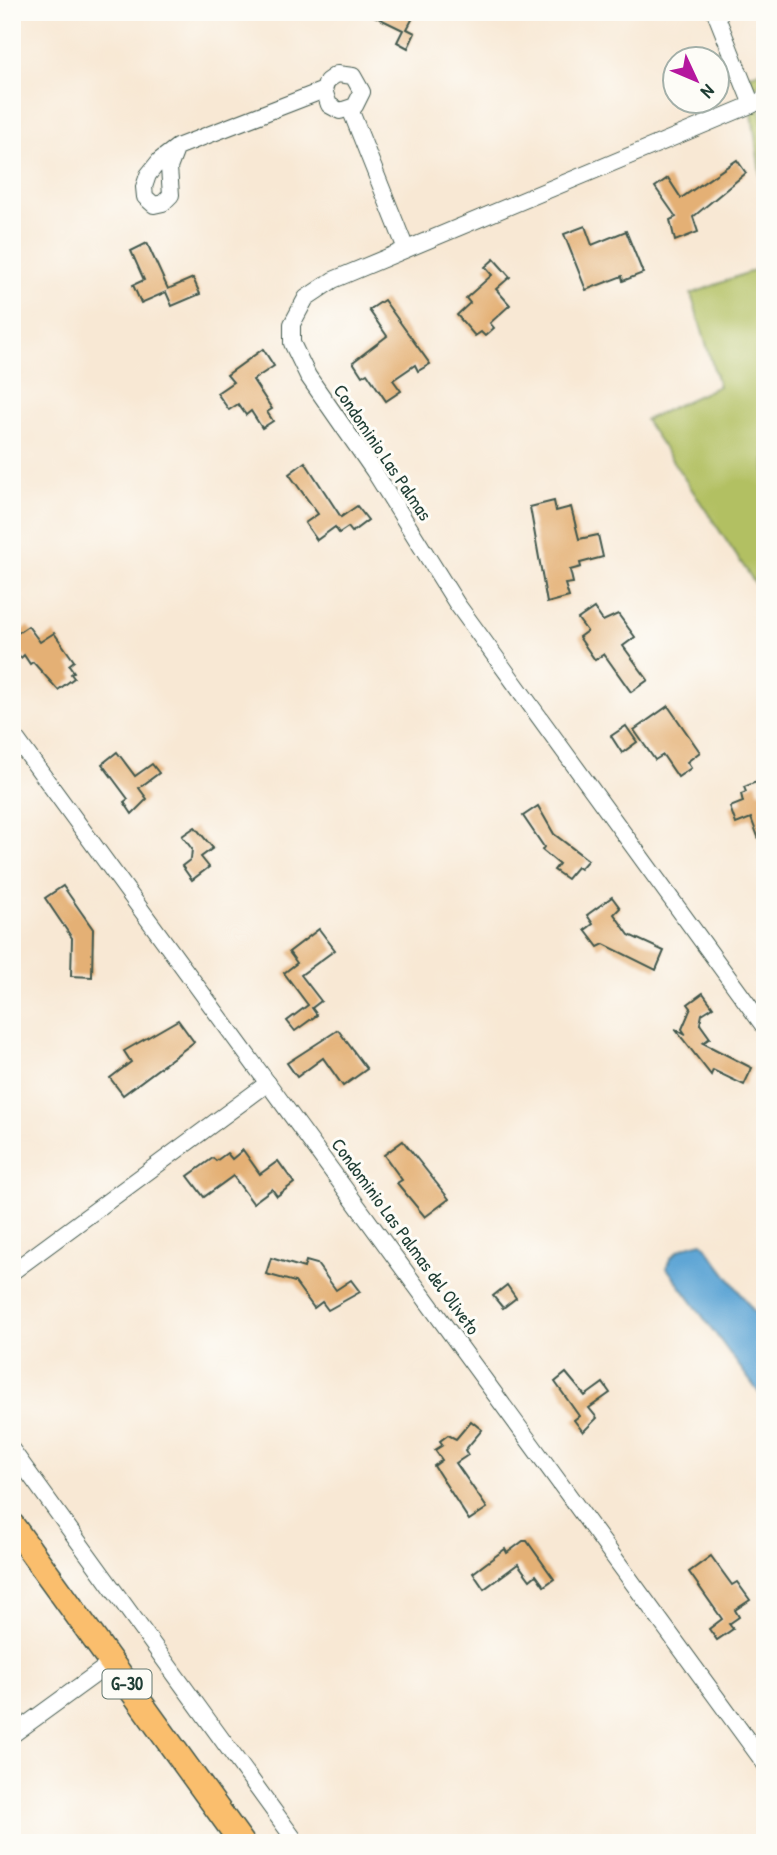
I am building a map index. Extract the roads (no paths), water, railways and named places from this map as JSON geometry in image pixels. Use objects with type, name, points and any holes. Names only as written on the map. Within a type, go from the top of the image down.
[{"type":"main road","name":"G-30","points":[[12,1525],[242,1843]]},
{"type":"street","points":[[715,12],[758,102]]},
{"type":"street","points":[[344,73],[355,77],[362,95],[358,104],[341,111],[331,107],[324,90],[327,81],[334,75],[344,73]]},
{"type":"street","points":[[177,147],[324,90]]},
{"type":"street","name":"Condominio Las Palmas","points":[[758,102],[332,280],[306,298],[296,311],[291,329],[299,359],[457,604],[765,1028]]},
{"type":"street","points":[[350,109],[406,249]]},
{"type":"street","name":"Condominio Las Palmas del Oliveto","points":[[12,733],[765,1763]]},
{"type":"street","points":[[12,1272],[268,1083]]},
{"type":"street","points":[[12,1450],[297,1843]]},
{"type":"street","points":[[12,1735],[111,1663]]},
{"type":"water","points":[[702,1242],[765,1326],[765,1401],[667,1268],[668,1262],[675,1254],[685,1247]]}]
